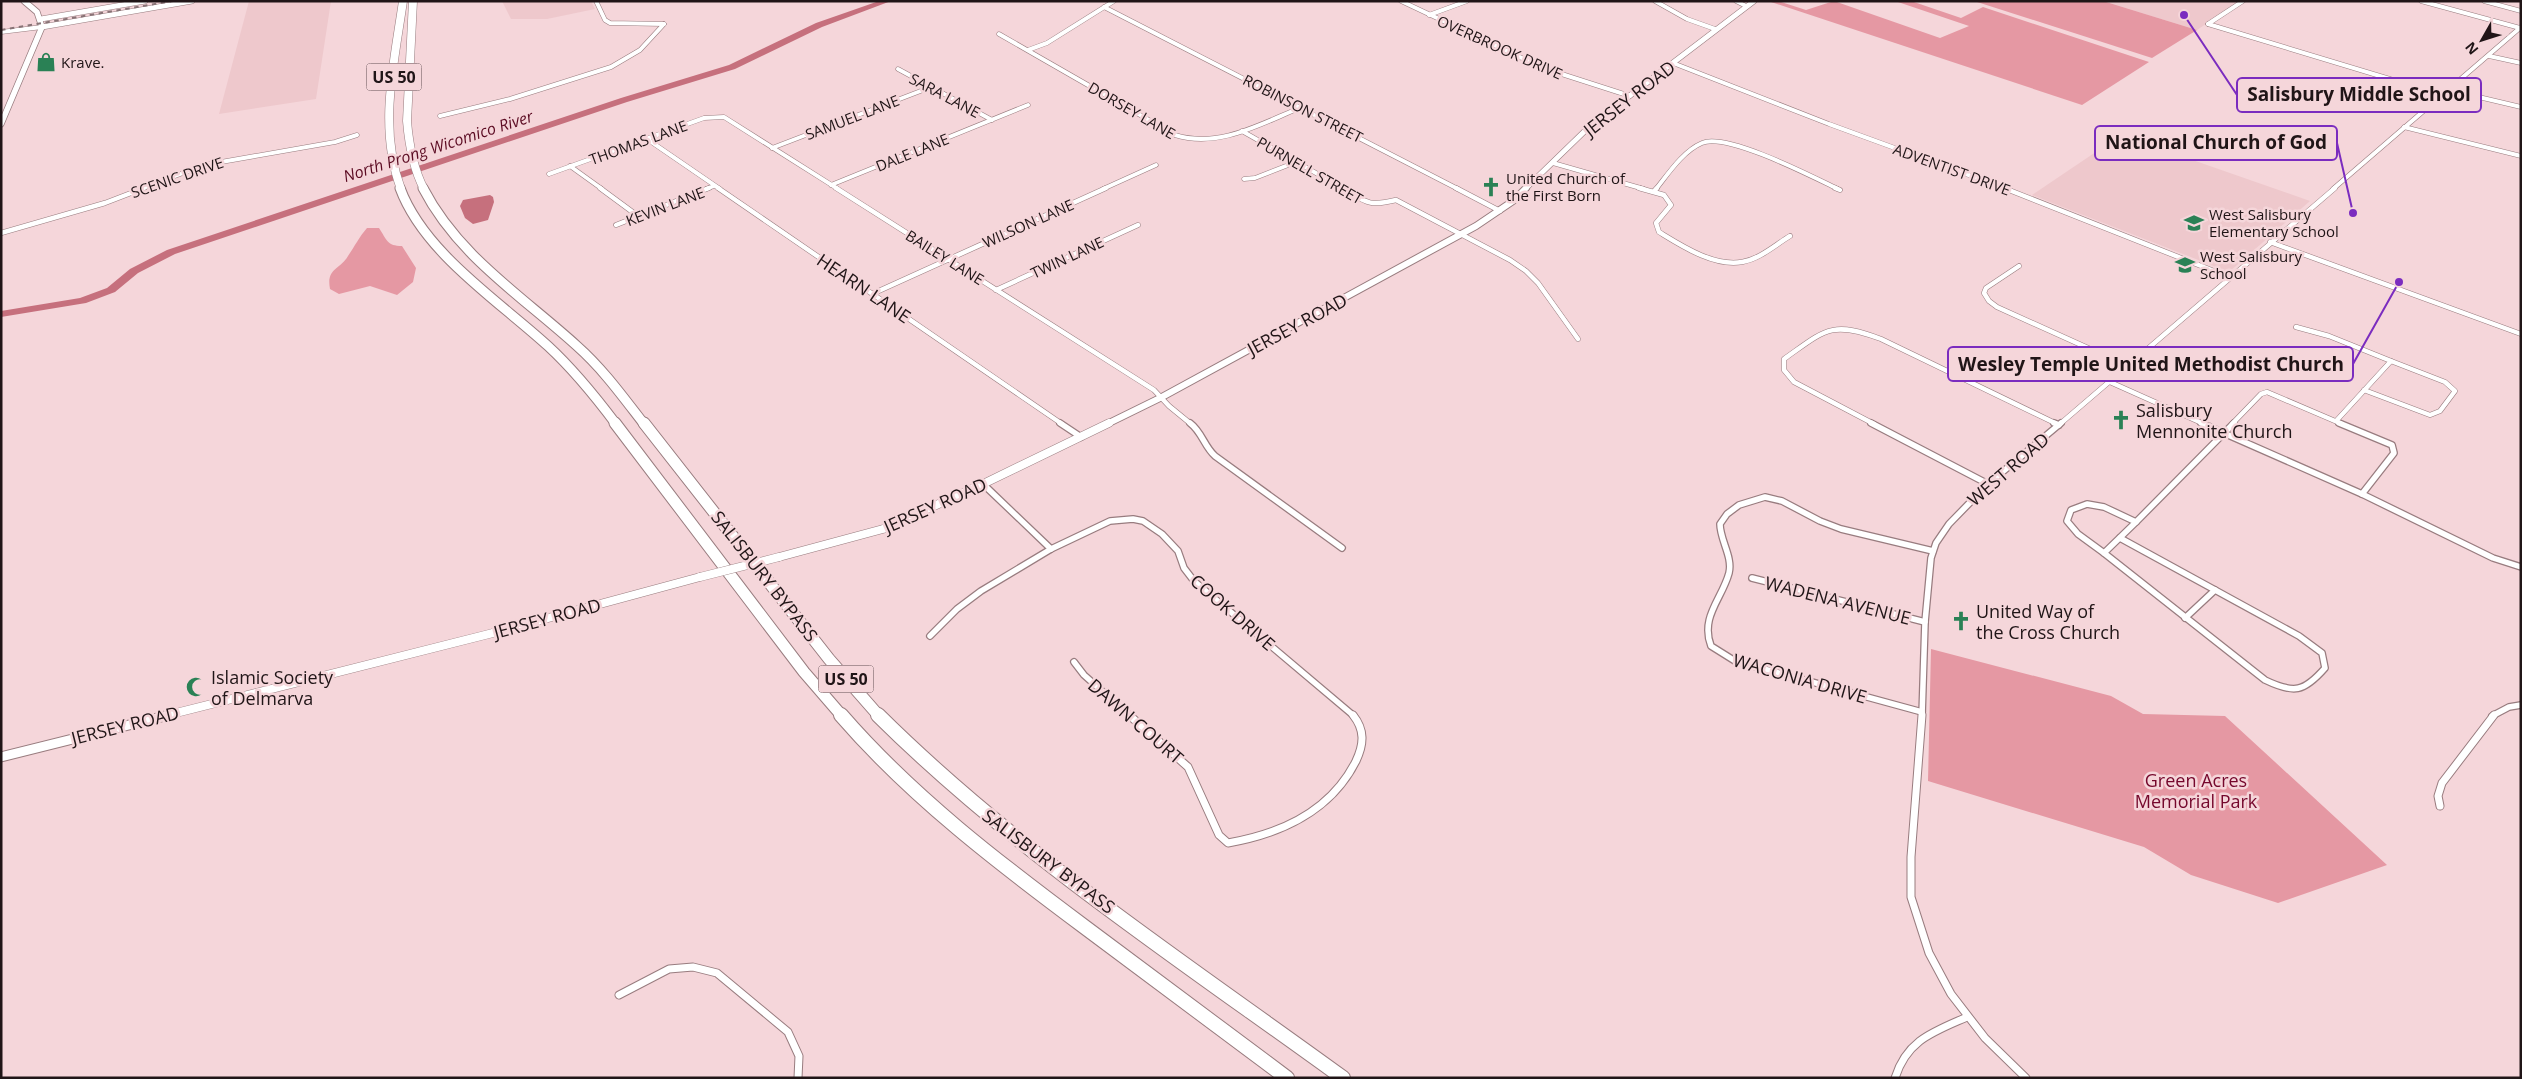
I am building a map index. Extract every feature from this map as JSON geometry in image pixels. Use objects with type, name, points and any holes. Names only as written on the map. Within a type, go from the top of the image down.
[{"type":"highway","name":"SALISBURY BYPASS","points":[[403,1],[390,111],[390,153],[408,205],[426,232],[448,258],[547,344],[582,379],[804,672],[877,754],[930,804],[1008,870],[1287,1078]]},
{"type":"highway","name":"SALISBURY BYPASS","points":[[413,1],[407,126],[409,149],[416,174],[428,199],[445,226],[468,251],[604,370],[829,658],[878,715],[924,760],[1032,851],[1343,1078]]},
{"type":"main road","points":[[1,124],[42,27],[41,19],[36,9],[24,1]]},
{"type":"street","points":[[41,19],[145,1]]},
{"type":"street","points":[[1,32],[42,27],[192,1]]},
{"type":"street","points":[[440,116],[455,114],[598,73],[642,50],[655,39],[664,24],[610,23],[604,20],[596,1]]},
{"type":"street","points":[[1028,50],[1047,42],[1114,1]]},
{"type":"street","name":"OVERBROOK DRIVE","points":[[1401,1],[1543,68],[1630,96]]},
{"type":"street","points":[[1429,14],[1467,1]]},
{"type":"street","points":[[1655,1],[1687,20],[1715,29]]},
{"type":"street","points":[[1736,1],[1746,6]]},
{"type":"street","name":"JERSEY ROAD","points":[[1,757],[480,636],[883,529],[983,484],[1162,397],[1460,235],[1500,211],[1525,191],[1590,126],[1754,1]]},
{"type":"street","points":[[2243,1],[2208,24],[2443,95]]},
{"type":"street","points":[[2421,1],[2520,28]]},
{"type":"street","points":[[2484,1],[2521,11]]},
{"type":"street","name":"ROBINSON STREET","points":[[1104,7],[1302,107],[1500,211]]},
{"type":"street","name":"WEST ROAD","points":[[2026,1078],[1967,1017],[1951,994],[1928,953],[1911,897],[1911,856],[1922,712],[1925,622],[1933,551],[1948,524],[1988,484],[2110,382],[2229,277],[2450,90],[2520,28]]},
{"type":"street","name":"DORSEY LANE","points":[[999,34],[1183,139],[1214,140],[1302,107]]},
{"type":"street","points":[[2489,56],[2521,63]]},
{"type":"street","name":"ADVENTIST DRIVE","points":[[1673,63],[1829,124],[1961,171],[2229,277]]},
{"type":"street","name":"SARA LANE","points":[[898,69],[992,120]]},
{"type":"street","name":"SAMUEL LANE","points":[[772,148],[932,87]]},
{"type":"street","points":[[2450,90],[2521,107]]},
{"type":"street","points":[[992,120],[1028,105]]},
{"type":"street","name":"THOMAS LANE","points":[[549,174],[710,116],[721,116],[727,119]]},
{"type":"street","name":"BAILEY LANE","points":[[727,119],[1141,381],[1199,430],[1206,448],[1215,456],[1342,548]]},
{"type":"street","name":"DALE LANE","points":[[831,185],[992,120]]},
{"type":"street","points":[[2404,127],[2521,156]]},
{"type":"street","name":"PURNELL STREET","points":[[1242,131],[1370,204],[1379,205],[1396,200],[1510,260],[1526,271],[1538,283],[1578,338]]},
{"type":"street","name":"SCENIC DRIVE","points":[[1,233],[105,203],[204,165],[335,142],[357,135]]},
{"type":"street","name":"HEARN LANE","points":[[646,139],[1081,437]]},
{"type":"street","points":[[1654,191],[1696,145],[1713,140],[1740,147],[1840,190]]},
{"type":"street","points":[[1244,179],[1256,178],[1296,162]]},
{"type":"street","points":[[1553,163],[1654,191],[1667,198],[1670,203],[1668,210],[1656,223],[1659,232],[1722,261],[1735,263],[1746,261],[1790,236]]},
{"type":"street","points":[[570,166],[638,216]]},
{"type":"street","name":"WILSON LANE","points":[[872,294],[1156,166]]},
{"type":"street","name":"KEVIN LANE","points":[[616,225],[714,186]]},
{"type":"street","name":"TWIN LANE","points":[[996,290],[1138,225]]},
{"type":"street","points":[[2270,242],[2521,334]]},
{"type":"street","points":[[2019,266],[1986,288],[1984,293],[1989,301],[2014,315],[2128,366]]},
{"type":"street","points":[[2296,327],[2329,336],[2445,382],[2455,391],[2440,412],[2430,415],[2364,390]]},
{"type":"street","points":[[1988,484],[1794,382],[1784,370],[1784,359],[1829,330],[1855,329],[1881,339],[2059,425]]},
{"type":"street","points":[[2337,420],[2391,361]]},
{"type":"street","points":[[2110,382],[2362,494],[2493,558],[2521,567]]},
{"type":"street","points":[[2104,553],[2262,394],[2267,392],[2337,420],[2384,441],[2395,449],[2391,458],[2362,494]]},
{"type":"street","points":[[983,484],[1051,548]]},
{"type":"street","name":"WACONIA DRIVE","points":[[1922,712],[1735,661],[1711,646],[1708,642],[1709,618],[1715,599],[1729,572],[1720,524],[1728,514],[1754,498],[1781,500],[1827,524],[1933,551]]},
{"type":"street","points":[[2120,538],[2315,647],[2322,653],[2325,668],[2310,685],[2301,690],[2291,691],[2265,680],[2071,528],[2067,521],[2071,510],[2079,504],[2095,504],[2136,522]]},
{"type":"street","name":"COOK DRIVE","points":[[930,636],[957,609],[981,591],[1051,548],[1110,521],[1133,519],[1151,525],[1172,543],[1194,581],[1348,710],[1363,729],[1364,739],[1360,752]]},
{"type":"street","name":"WADENA AVENUE","points":[[1752,578],[1925,622]]},
{"type":"street","points":[[2185,618],[2215,590]]},
{"type":"street","name":"DAWN COURT","points":[[1074,662],[1084,675],[1181,759],[1198,786],[1219,835],[1228,843],[1278,830],[1315,810],[1334,795],[1360,752]]},
{"type":"street","points":[[2440,806],[2438,796],[2442,783],[2492,716],[2504,709],[2521,705]]},
{"type":"street","points":[[619,995],[669,969],[693,967],[717,973],[788,1032],[800,1056],[798,1078]]},
{"type":"street","points":[[1895,1078],[1902,1056],[1914,1044],[1967,1017]]},
{"type":"shaded area","points":[[249,1],[331,1],[316,99],[219,114]]},
{"type":"shaded area","points":[[502,1],[591,1],[595,9],[547,19],[511,19]]},
{"type":"shaded area","points":[[2103,1],[2239,1],[2197,30]]},
{"type":"shaded area","name":"West Salisbury Elementary School","points":[[2121,135],[2310,201],[2229,272],[2032,195]]},
{"type":"shaded area","points":[[490,195],[493,197],[494,202],[488,220],[473,224],[465,218],[460,206],[463,200]]},
{"type":"green space","points":[[1768,1],[1778,1],[1806,10],[1834,1],[1940,38],[1969,26],[1895,1],[1911,1],[1961,18],[1983,7],[2149,62],[2082,105]]},
{"type":"green space","points":[[1974,1],[2103,1],[2197,30],[2152,58]]},
{"type":"green space","points":[[367,228],[379,228],[390,243],[402,246],[416,268],[413,282],[397,295],[370,286],[339,294],[330,289],[329,282],[332,273],[345,261]]},
{"type":"green space","name":"Green Acres Memorial Park","points":[[1931,649],[2111,696],[2143,714],[2225,716],[2387,865],[2278,903],[2191,875],[2144,847],[1928,781]]},
{"type":"waterway","name":"North Prong Wicomico River","points":[[1,314],[82,301],[111,290],[134,271],[171,252],[624,100],[732,67],[819,25],[887,1]]},
{"type":"railway","points":[[1,30],[173,1]]},
{"type":"place","name":"Salisbury Middle School","points":[[2184,15]]},
{"type":"place","name":"Krave.","points":[[46,62]]},
{"type":"place","name":"United Church of the First Born","points":[[1491,187]]},
{"type":"place","name":"National Church of God","points":[[2353,213]]},
{"type":"place","name":"West Salisbury Elementary School","points":[[2194,223]]},
{"type":"place","name":"West Salisbury School","points":[[2185,265]]},
{"type":"place","name":"Wesley Temple United Methodist Church","points":[[2399,282]]},
{"type":"place","name":"Salisbury Mennonite Church","points":[[2121,420]]},
{"type":"place","name":"United Way of the Cross Church","points":[[1961,621]]},
{"type":"place","name":"Islamic Society of Delmarva","points":[[196,687]]}]
